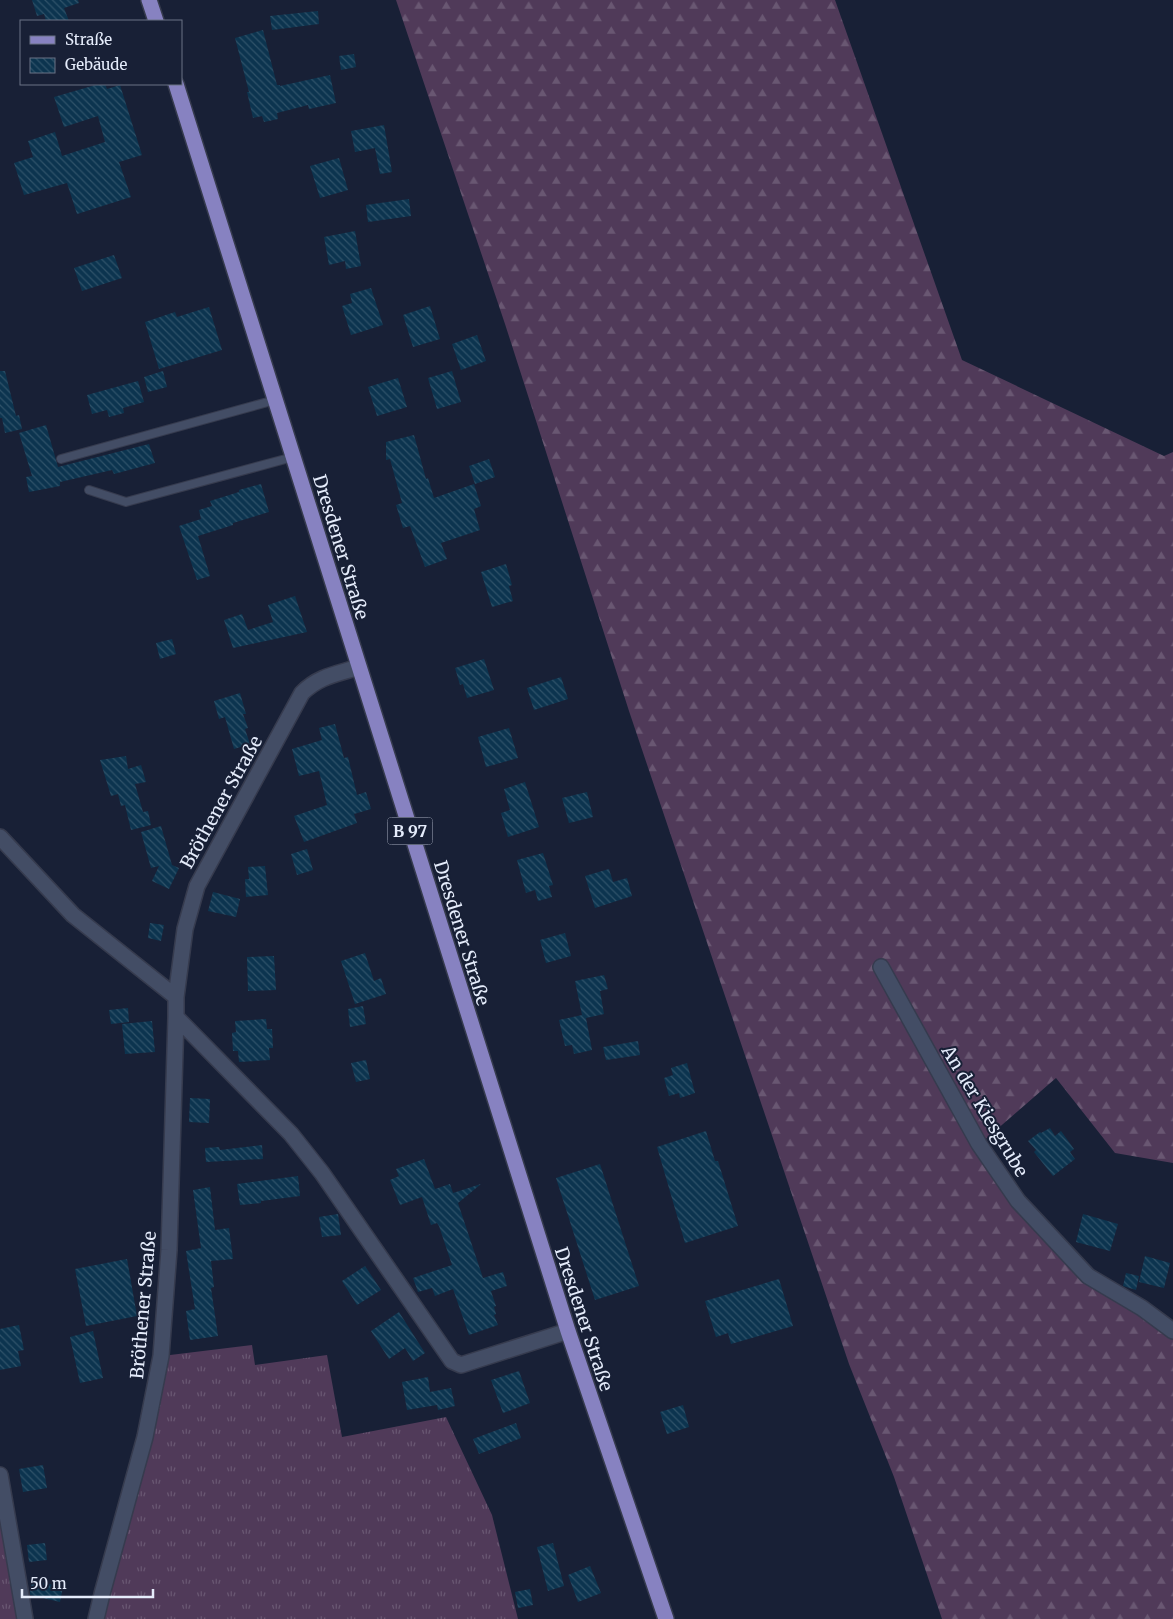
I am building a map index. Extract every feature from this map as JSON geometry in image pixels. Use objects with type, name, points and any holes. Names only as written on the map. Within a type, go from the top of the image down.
[{"type":"main road","points":[[149,0],[156,20]]},
{"type":"main road","name":"Dresdener Straße","points":[[176,85],[568,1331],[666,1619]]},
{"type":"street","name":"Bröthener Straße","points":[[96,1619],[145,1437],[161,1356],[169,1250],[176,997],[185,929],[196,886],[302,693],[319,679],[359,667]]},
{"type":"street","points":[[0,837],[73,915],[176,997]]},
{"type":"street","name":"An der Kiesgrube","points":[[881,966],[979,1144],[1018,1202],[1088,1276],[1142,1308],[1173,1331]]},
{"type":"street","points":[[176,1017],[298,1142],[322,1173],[452,1361],[461,1364],[568,1331]]},
{"type":"street","points":[[0,1475],[25,1619]]},
{"type":"lane","points":[[61,459],[275,400]]},
{"type":"lane","points":[[89,490],[126,502],[293,457]]},
{"type":"green space","points":[[396,0],[835,0],[962,360],[1164,456],[1173,452],[1173,1163],[1115,1153],[1056,1078],[980,1144],[1088,1275],[1173,1330],[1173,1619],[942,1619],[894,1477],[849,1364],[629,711],[505,324]]},
{"type":"green space","points":[[252,1345],[255,1365],[327,1355],[342,1437],[446,1417],[492,1515],[518,1619],[97,1619],[162,1356]]},
{"type":"green space","points":[[0,1476],[25,1619],[0,1619]]},
{"type":"building","points":[[32,0],[78,0],[79,3],[64,8],[69,20],[46,20],[44,14],[37,16]]},
{"type":"building","points":[[318,11],[319,24],[272,30],[270,16]]},
{"type":"building","points":[[263,30],[277,85],[280,86],[330,75],[336,103],[309,109],[308,105],[277,113],[278,119],[264,122],[262,116],[253,118],[247,92],[249,92],[235,38]]},
{"type":"building","points":[[354,54],[356,67],[341,70],[339,56]]},
{"type":"building","points":[[96,85],[105,85],[107,89],[120,85],[142,155],[119,162],[131,197],[77,214],[67,183],[24,195],[14,163],[33,157],[28,141],[55,132],[62,156],[105,142],[98,116],[64,127],[54,97]]},
{"type":"building","points":[[384,125],[392,172],[380,174],[375,148],[355,152],[351,131]]},
{"type":"building","points":[[339,158],[348,190],[320,198],[310,166]]},
{"type":"building","points":[[409,199],[411,216],[368,222],[366,205]]},
{"type":"building","points":[[355,231],[361,266],[346,269],[345,261],[329,265],[324,237]]},
{"type":"building","points":[[114,255],[122,278],[82,291],[74,268]]},
{"type":"building","points":[[371,288],[383,325],[351,335],[342,306],[352,303],[350,294]]},
{"type":"building","points":[[430,306],[440,339],[413,347],[403,315]]},
{"type":"building","points":[[209,307],[222,350],[159,369],[145,322],[175,312],[177,317]]},
{"type":"building","points":[[477,335],[486,361],[461,370],[452,344]]},
{"type":"building","points":[[0,371],[5,371],[16,416],[19,415],[22,429],[5,433],[2,418],[0,418]]},
{"type":"building","points":[[163,371],[167,387],[148,392],[144,377]]},
{"type":"building","points":[[452,371],[461,402],[437,409],[428,378]]},
{"type":"building","points":[[398,378],[407,407],[377,416],[368,387]]},
{"type":"building","points":[[138,381],[144,402],[123,408],[124,413],[109,417],[107,410],[92,414],[87,395]]},
{"type":"building","points":[[46,425],[58,467],[149,444],[155,463],[114,474],[112,470],[60,482],[60,486],[29,492],[26,477],[32,476],[19,433]]},
{"type":"building","points":[[414,435],[426,479],[428,478],[434,498],[474,484],[481,506],[474,509],[480,530],[441,543],[447,559],[425,567],[410,526],[403,528],[396,505],[402,503],[390,459],[386,460],[386,442]]},
{"type":"building","points":[[489,459],[495,477],[475,484],[469,466]]},
{"type":"building","points":[[261,484],[269,512],[198,536],[210,576],[197,580],[179,526],[201,519],[199,510],[212,506],[210,501]]},
{"type":"building","points":[[506,564],[512,585],[509,586],[513,601],[492,607],[481,572]]},
{"type":"building","points":[[295,596],[307,632],[233,648],[224,620],[242,614],[248,630],[273,622],[268,605]]},
{"type":"building","points":[[172,639],[176,654],[160,659],[156,643]]},
{"type":"building","points":[[484,659],[494,690],[467,698],[463,684],[460,685],[455,668]]},
{"type":"building","points":[[561,677],[568,699],[534,710],[527,688]]},
{"type":"building","points":[[240,693],[246,714],[243,714],[248,728],[245,729],[250,744],[234,749],[225,717],[219,719],[214,701]]},
{"type":"building","points":[[335,724],[344,758],[348,757],[357,795],[366,792],[371,809],[354,814],[357,823],[304,842],[294,816],[327,805],[319,771],[299,776],[292,749],[322,740],[319,728]]},
{"type":"building","points":[[509,728],[518,758],[486,767],[478,737]]},
{"type":"building","points":[[126,756],[128,769],[141,765],[146,782],[135,784],[143,812],[148,811],[151,825],[131,830],[125,805],[121,806],[118,794],[111,796],[100,760]]},
{"type":"building","points":[[525,782],[539,827],[508,837],[501,813],[510,810],[504,789]]},
{"type":"building","points":[[587,792],[593,817],[569,823],[562,798]]},
{"type":"building","points":[[161,826],[172,865],[179,868],[169,889],[152,881],[159,866],[151,868],[141,832]]},
{"type":"building","points":[[307,849],[313,870],[297,875],[291,854]]},
{"type":"building","points":[[543,853],[553,885],[549,886],[552,897],[538,901],[535,890],[526,893],[517,860]]},
{"type":"building","points":[[265,866],[268,895],[246,897],[245,879],[249,879],[248,867]]},
{"type":"building","points":[[609,869],[613,882],[627,878],[632,896],[595,908],[585,876]]},
{"type":"building","points":[[213,892],[240,899],[236,917],[208,911]]},
{"type":"building","points":[[150,923],[164,925],[161,941],[148,938]]},
{"type":"building","points":[[565,933],[571,956],[546,963],[540,940]]},
{"type":"building","points":[[365,953],[374,981],[381,978],[386,994],[355,1004],[341,961]]},
{"type":"building","points":[[274,956],[276,990],[248,991],[247,957]]},
{"type":"building","points":[[604,975],[608,989],[600,991],[604,1014],[586,1018],[592,1050],[574,1054],[572,1045],[565,1046],[559,1020],[582,1015],[575,981]]},
{"type":"building","points":[[363,1006],[366,1024],[350,1027],[348,1009]]},
{"type":"building","points":[[128,1008],[129,1022],[111,1024],[109,1010]]},
{"type":"building","points":[[266,1019],[267,1029],[272,1029],[273,1048],[269,1048],[270,1060],[239,1062],[238,1051],[233,1051],[232,1033],[236,1032],[235,1021]]},
{"type":"building","points":[[152,1021],[155,1052],[125,1054],[122,1024]]},
{"type":"building","points":[[638,1041],[640,1055],[606,1060],[603,1047]]},
{"type":"building","points":[[366,1060],[370,1079],[356,1082],[351,1063]]},
{"type":"building","points":[[687,1063],[695,1093],[680,1098],[679,1093],[669,1096],[664,1078],[673,1075],[671,1068]]},
{"type":"building","points":[[190,1098],[210,1099],[209,1123],[189,1122]]},
{"type":"building","points":[[1050,1128],[1055,1136],[1061,1131],[1074,1149],[1070,1152],[1075,1159],[1053,1176],[1034,1152],[1036,1150],[1028,1141],[1040,1132]]},
{"type":"building","points":[[706,1131],[715,1161],[718,1161],[738,1226],[685,1243],[657,1147]]},
{"type":"building","points":[[262,1145],[263,1159],[206,1162],[205,1148],[219,1147],[220,1150]]},
{"type":"building","points":[[424,1159],[435,1189],[450,1184],[453,1193],[481,1184],[458,1203],[483,1278],[503,1272],[507,1286],[491,1291],[496,1306],[494,1307],[496,1314],[494,1315],[498,1325],[469,1335],[453,1289],[435,1296],[432,1288],[418,1292],[413,1278],[452,1265],[439,1226],[437,1223],[431,1225],[422,1197],[400,1205],[390,1180],[399,1176],[396,1169]]},
{"type":"building","points":[[600,1164],[639,1286],[595,1300],[556,1178]]},
{"type":"building","points":[[298,1176],[300,1196],[240,1205],[237,1184]]},
{"type":"building","points":[[210,1187],[215,1230],[229,1228],[233,1259],[211,1261],[214,1287],[211,1288],[218,1336],[190,1340],[186,1311],[195,1309],[186,1251],[201,1248],[193,1190]]},
{"type":"building","points":[[338,1214],[341,1235],[322,1237],[319,1217]]},
{"type":"building","points":[[1083,1214],[1118,1224],[1110,1251],[1076,1242]]},
{"type":"building","points":[[1145,1256],[1170,1263],[1164,1288],[1139,1282]]},
{"type":"building","points":[[127,1259],[137,1316],[86,1326],[75,1269]]},
{"type":"building","points":[[365,1266],[381,1290],[357,1305],[342,1281]]},
{"type":"building","points":[[1126,1273],[1139,1276],[1136,1290],[1123,1286]]},
{"type":"building","points":[[779,1279],[793,1326],[731,1344],[728,1333],[716,1337],[705,1301]]},
{"type":"building","points":[[399,1312],[425,1353],[413,1361],[405,1348],[389,1359],[371,1331]]},
{"type":"building","points":[[19,1325],[24,1350],[18,1351],[21,1366],[0,1370],[0,1329]]},
{"type":"building","points":[[93,1331],[103,1378],[80,1383],[70,1337]]},
{"type":"building","points":[[519,1371],[530,1403],[503,1413],[491,1380]]},
{"type":"building","points":[[428,1377],[430,1392],[451,1388],[455,1406],[438,1410],[437,1405],[407,1410],[402,1382]]},
{"type":"building","points":[[683,1405],[689,1427],[667,1434],[660,1412]]},
{"type":"building","points":[[516,1423],[521,1438],[479,1454],[473,1439]]},
{"type":"building","points":[[43,1465],[47,1488],[23,1492],[19,1469]]},
{"type":"building","points":[[45,1543],[47,1560],[29,1562],[27,1545]]},
{"type":"building","points":[[553,1543],[564,1586],[548,1591],[537,1547]]},
{"type":"building","points":[[590,1566],[601,1593],[578,1602],[568,1575]]},
{"type":"building","points":[[32,1580],[63,1587],[60,1602],[30,1595]]},
{"type":"building","points":[[530,1589],[533,1605],[518,1608],[515,1592]]}]
